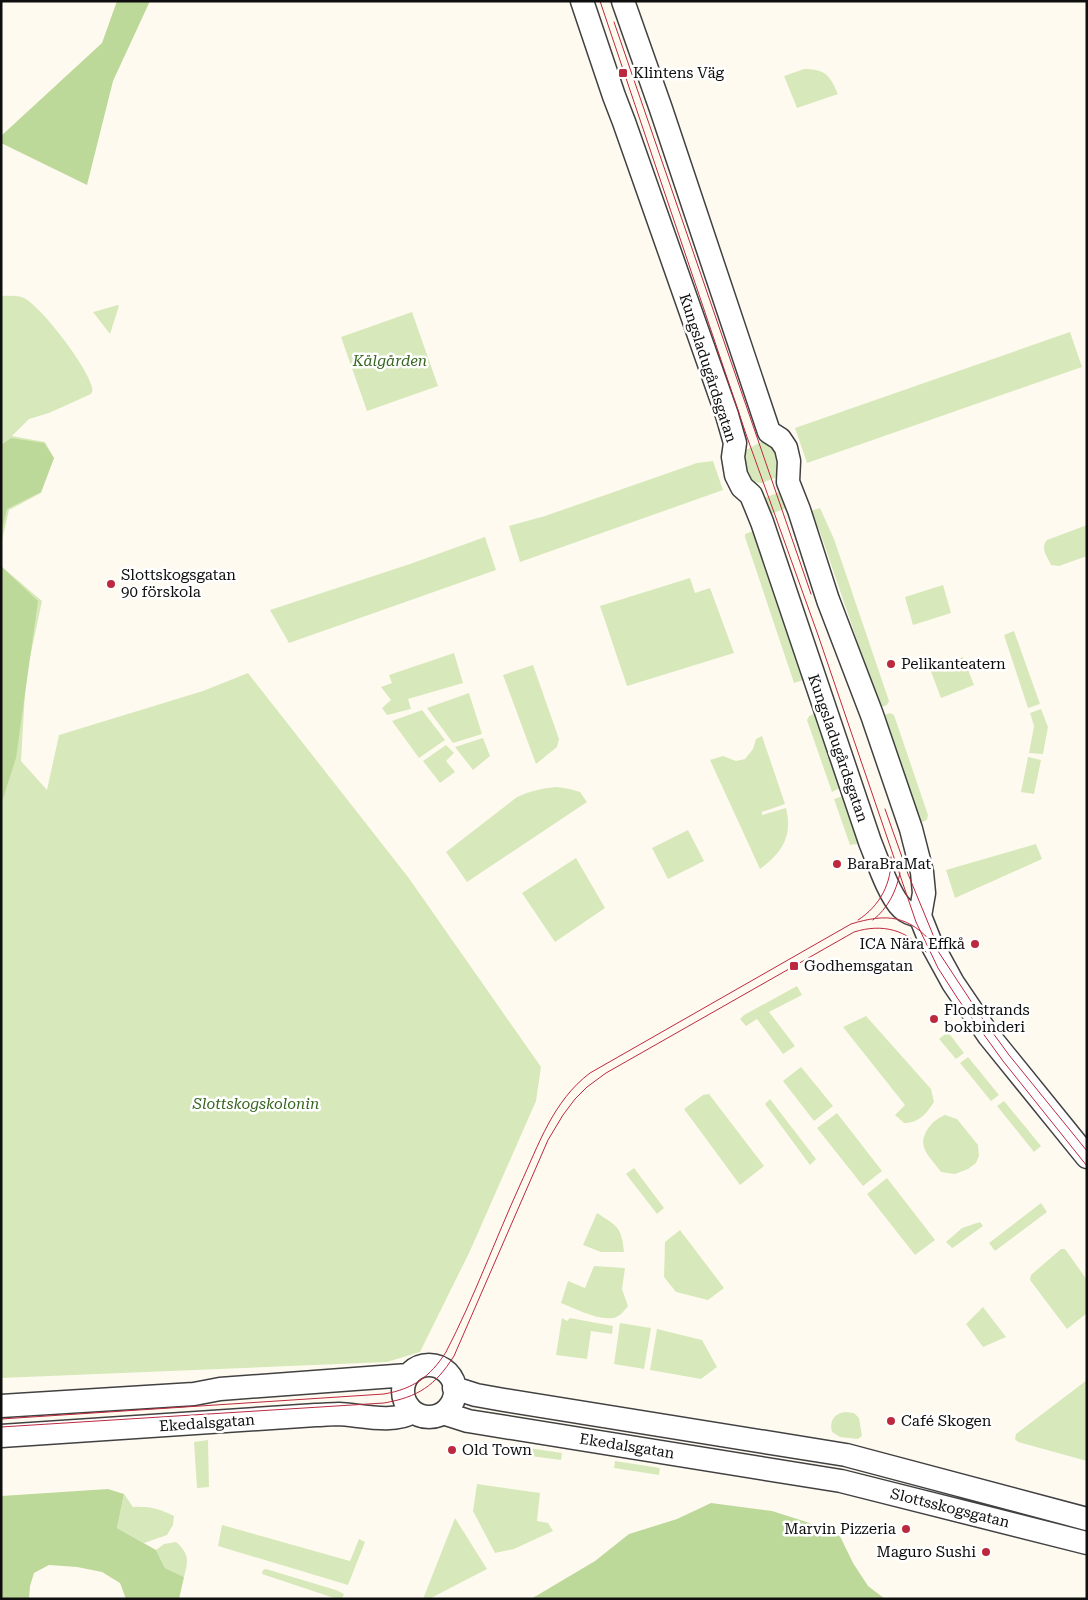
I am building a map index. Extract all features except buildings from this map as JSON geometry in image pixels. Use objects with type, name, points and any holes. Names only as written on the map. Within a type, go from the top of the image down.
[{"type":"street","name":"Kungsladugårdsgatan","points":[[582,1],[726,415],[735,443],[733,457],[736,475],[742,487],[751,495],[762,522],[870,842],[900,907],[912,915],[920,916]]},
{"type":"street","points":[[623,1],[769,432],[780,439],[786,448],[789,461],[788,482],[911,829],[922,872],[924,893],[920,916],[942,965],[969,1008],[1004,1055],[1087,1157]]},
{"type":"street","points":[[419,1367],[436,1367],[448,1374],[454,1388],[452,1402],[448,1409],[430,1418],[412,1412],[404,1399],[404,1384],[408,1376],[419,1367]]},
{"type":"street","name":"Ekedalsgatan","points":[[1,1406],[194,1394],[220,1389],[408,1376]]},
{"type":"street","name":"Ekedalsgatan","points":[[454,1388],[476,1395],[504,1400],[816,1449]]},
{"type":"street","name":"Ekedalsgatan","points":[[1,1436],[337,1414],[385,1418],[401,1417],[412,1412]]},
{"type":"street","name":"Ekedalsgatan","points":[[443,1413],[468,1421],[812,1476]]},
{"type":"street","name":"Slottsskogsgatan","points":[[816,1449],[846,1455],[1087,1519]]},
{"type":"street","name":"Slottsskogsgatan","points":[[812,1476],[841,1481],[1087,1543]]},
{"type":"green space","points":[[117,1],[150,1],[113,81],[87,185],[1,143],[1,136],[102,43]]},
{"type":"green space","points":[[804,69],[822,72],[830,78],[838,94],[797,108],[784,76]]},
{"type":"green space","points":[[1,296],[24,298],[42,313],[82,366],[89,378],[92,390],[91,394],[49,413],[29,419],[12,436],[45,442],[54,458],[41,493],[9,510],[1,544]]},
{"type":"green space","points":[[119,306],[110,334],[93,312]]},
{"type":"green space","name":"Kålgården","points":[[412,312],[438,386],[367,411],[341,337]]},
{"type":"green space","points":[[1070,332],[1082,367],[807,463],[795,428]]},
{"type":"green space","points":[[11,438],[44,443],[54,458],[41,492],[7,509],[1,533],[1,445]]},
{"type":"green space","points":[[761,442],[772,443],[781,450],[777,477],[762,483],[749,482],[742,452]]},
{"type":"green space","points":[[713,461],[723,490],[520,562],[509,526],[545,516],[697,463]]},
{"type":"green space","points":[[780,492],[787,508],[770,514],[764,498]]},
{"type":"green space","points":[[820,508],[834,539],[889,701],[887,705],[876,709],[876,696],[820,532],[817,526],[804,513]]},
{"type":"green space","points":[[1087,525],[1087,556],[1059,566],[1051,565],[1044,549],[1047,540]]},
{"type":"green space","points":[[759,529],[760,552],[803,680],[794,683],[745,537],[745,534]]},
{"type":"green space","points":[[485,537],[496,570],[289,643],[270,610],[410,564]]},
{"type":"green space","name":"Slottskogskolonin","points":[[1,566],[42,601],[26,676],[21,761],[47,790],[59,735],[203,691],[248,673],[408,877],[541,1067],[536,1101],[470,1251],[420,1352],[387,1362],[1,1378]]},
{"type":"green space","points":[[1,566],[38,601],[16,758],[1,805]]},
{"type":"green space","points":[[690,578],[695,593],[710,588],[734,653],[627,686],[600,606]]},
{"type":"green space","points":[[943,585],[951,613],[913,625],[905,597]]},
{"type":"green space","points":[[1014,631],[1040,704],[1028,708],[1004,635]]},
{"type":"green space","points":[[454,653],[463,683],[408,699],[411,709],[387,715],[382,708],[391,700],[381,687],[392,683],[389,675]]},
{"type":"green space","points":[[963,657],[974,685],[941,698],[930,669]]},
{"type":"green space","points":[[533,665],[559,739],[557,747],[536,764],[503,675]]},
{"type":"green space","points":[[469,693],[482,734],[453,743],[427,708]]},
{"type":"green space","points":[[1041,709],[1048,727],[1043,754],[1029,753],[1034,726],[1030,713]]},
{"type":"green space","points":[[422,710],[445,740],[419,758],[392,721]]},
{"type":"green space","points":[[819,712],[840,788],[832,792],[807,720],[809,716]]},
{"type":"green space","points":[[890,713],[894,715],[928,815],[927,820],[917,824],[878,717]]},
{"type":"green space","points":[[762,736],[785,804],[762,812],[762,815],[786,808],[788,827],[787,835],[780,850],[760,869],[710,760],[723,756],[736,761],[745,759],[753,749],[756,739]]},
{"type":"green space","points":[[483,738],[490,756],[473,770],[455,747]]},
{"type":"green space","points":[[446,745],[454,753],[446,761],[455,772],[440,783],[423,761]]},
{"type":"green space","points":[[1028,757],[1041,760],[1034,794],[1021,792]]},
{"type":"green space","points":[[557,787],[580,792],[587,802],[467,882],[446,852],[517,797],[537,790]]},
{"type":"green space","points":[[843,796],[855,834],[864,843],[850,845],[834,799]]},
{"type":"green space","points":[[688,830],[704,861],[668,879],[652,848]]},
{"type":"green space","points":[[1036,844],[1042,859],[955,898],[946,870]]},
{"type":"green space","points":[[576,858],[605,908],[555,942],[522,893]]},
{"type":"green space","points":[[797,986],[802,995],[769,1012],[795,1046],[783,1054],[757,1019],[746,1026],[740,1019]]},
{"type":"green space","points":[[866,1016],[931,1089],[934,1102],[918,1120],[904,1123],[895,1115],[905,1105],[843,1027]]},
{"type":"green space","points":[[948,1032],[964,1053],[956,1059],[939,1039]]},
{"type":"green space","points":[[968,1057],[999,1095],[991,1101],[960,1063]]},
{"type":"green space","points":[[801,1067],[833,1106],[814,1121],[783,1081]]},
{"type":"green space","points":[[709,1094],[764,1166],[740,1185],[684,1109],[703,1095]]},
{"type":"green space","points":[[770,1099],[816,1159],[810,1165],[765,1104]]},
{"type":"green space","points":[[1004,1101],[1041,1146],[1034,1152],[997,1106]]},
{"type":"green space","points":[[837,1113],[882,1171],[863,1186],[817,1128]]},
{"type":"green space","points":[[945,1115],[957,1119],[978,1145],[979,1156],[976,1163],[968,1169],[955,1174],[941,1172],[928,1156],[923,1146],[923,1140],[929,1127]]},
{"type":"green space","points":[[634,1168],[664,1208],[657,1214],[626,1174]]},
{"type":"green space","points":[[887,1178],[935,1240],[915,1255],[867,1194]]},
{"type":"green space","points":[[1041,1203],[1047,1212],[995,1251],[989,1243]]},
{"type":"green space","points":[[597,1213],[614,1224],[620,1232],[624,1252],[601,1252],[583,1245]]},
{"type":"green space","points":[[980,1222],[983,1226],[954,1247],[952,1248],[946,1242],[962,1228]]},
{"type":"green space","points":[[680,1230],[724,1288],[708,1300],[676,1292],[664,1277],[665,1242]]},
{"type":"green space","points":[[1061,1249],[1065,1249],[1087,1280],[1087,1313],[1067,1329],[1030,1280],[1031,1275]]},
{"type":"green space","points":[[594,1266],[625,1268],[622,1289],[628,1306],[615,1318],[593,1316],[561,1303],[568,1281],[585,1288]]},
{"type":"green space","points":[[983,1307],[1006,1337],[983,1347],[966,1324]]},
{"type":"green space","points":[[562,1318],[567,1321],[570,1318],[613,1326],[612,1334],[591,1331],[587,1359],[556,1355]]},
{"type":"green space","points":[[620,1323],[651,1328],[644,1369],[614,1364]]},
{"type":"green space","points":[[657,1329],[702,1340],[717,1367],[701,1379],[650,1370]]},
{"type":"green space","points":[[1087,1380],[1087,1461],[1018,1442],[1015,1439],[1016,1434]]},
{"type":"green space","points":[[854,1413],[859,1418],[862,1436],[858,1439],[840,1437],[832,1432],[831,1424],[833,1418],[838,1414]]},
{"type":"green space","points":[[208,1440],[209,1487],[197,1488],[194,1442]]},
{"type":"green space","points":[[516,1446],[562,1453],[561,1460],[515,1454]]},
{"type":"green space","points":[[615,1461],[660,1468],[659,1475],[614,1468]]},
{"type":"green space","points":[[477,1484],[540,1493],[537,1521],[548,1523],[553,1531],[514,1549],[495,1553],[473,1511]]},
{"type":"green space","points":[[108,1489],[124,1494],[117,1528],[156,1550],[165,1568],[184,1577],[179,1599],[126,1599],[120,1583],[102,1572],[77,1567],[49,1565],[34,1573],[29,1599],[1,1599],[1,1496]]},
{"type":"green space","points":[[124,1494],[133,1507],[154,1508],[174,1516],[173,1525],[167,1535],[144,1543],[117,1528]]},
{"type":"green space","points":[[711,1503],[772,1511],[838,1532],[853,1563],[868,1586],[885,1599],[531,1599],[595,1561],[629,1534],[677,1519]]},
{"type":"green space","points":[[455,1518],[487,1569],[429,1599],[423,1599]]},
{"type":"green space","points":[[222,1525],[350,1561],[359,1539],[365,1542],[348,1585],[218,1546]]},
{"type":"green space","points":[[176,1542],[184,1550],[187,1558],[184,1577],[165,1568],[156,1550],[164,1544]]},
{"type":"green space","points":[[266,1569],[344,1594],[342,1599],[337,1599],[262,1574],[263,1570]]},
{"type":"tram line","points":[[600,1],[747,437],[818,635],[916,922],[938,968],[958,999],[1003,1061],[1087,1166]]},
{"type":"tram line","points":[[614,22],[811,594]]},
{"type":"tram line","points":[[885,809],[908,874],[936,942]]},
{"type":"tram line","points":[[858,920],[873,908],[883,893],[887,885],[891,857]]},
{"type":"tram line","points":[[873,920],[891,899],[900,873]]},
{"type":"tram line","points":[[1,1419],[384,1394],[412,1385],[427,1375],[446,1352],[466,1311],[548,1124],[577,1084],[590,1073],[851,924],[876,918],[897,919],[906,922],[925,935],[934,945],[1009,1055],[1087,1151]]},
{"type":"tram line","points":[[1,1427],[384,1403],[416,1393],[440,1375],[454,1356],[548,1140],[563,1115],[587,1087],[606,1073],[854,932],[875,928],[894,930],[911,938],[926,952]]},
{"type":"place","name":"Klintens Väg","points":[[623,73]]},
{"type":"place","name":"Slottskogsgatan 90 förskola","points":[[111,584]]},
{"type":"place","name":"Pelikanteatern","points":[[891,664]]},
{"type":"place","name":"BaraBraMat","points":[[837,864]]},
{"type":"place","name":"ICA Nära Effkå","points":[[975,944]]},
{"type":"place","name":"Godhemsgatan","points":[[794,966]]},
{"type":"place","name":"Flodstrands bokbinderi","points":[[934,1019]]},
{"type":"place","name":"Café Skogen","points":[[891,1421]]},
{"type":"place","name":"Old Town","points":[[452,1450]]},
{"type":"place","name":"Marvin Pizzeria","points":[[906,1529]]},
{"type":"place","name":"Maguro Sushi","points":[[986,1552]]}]
